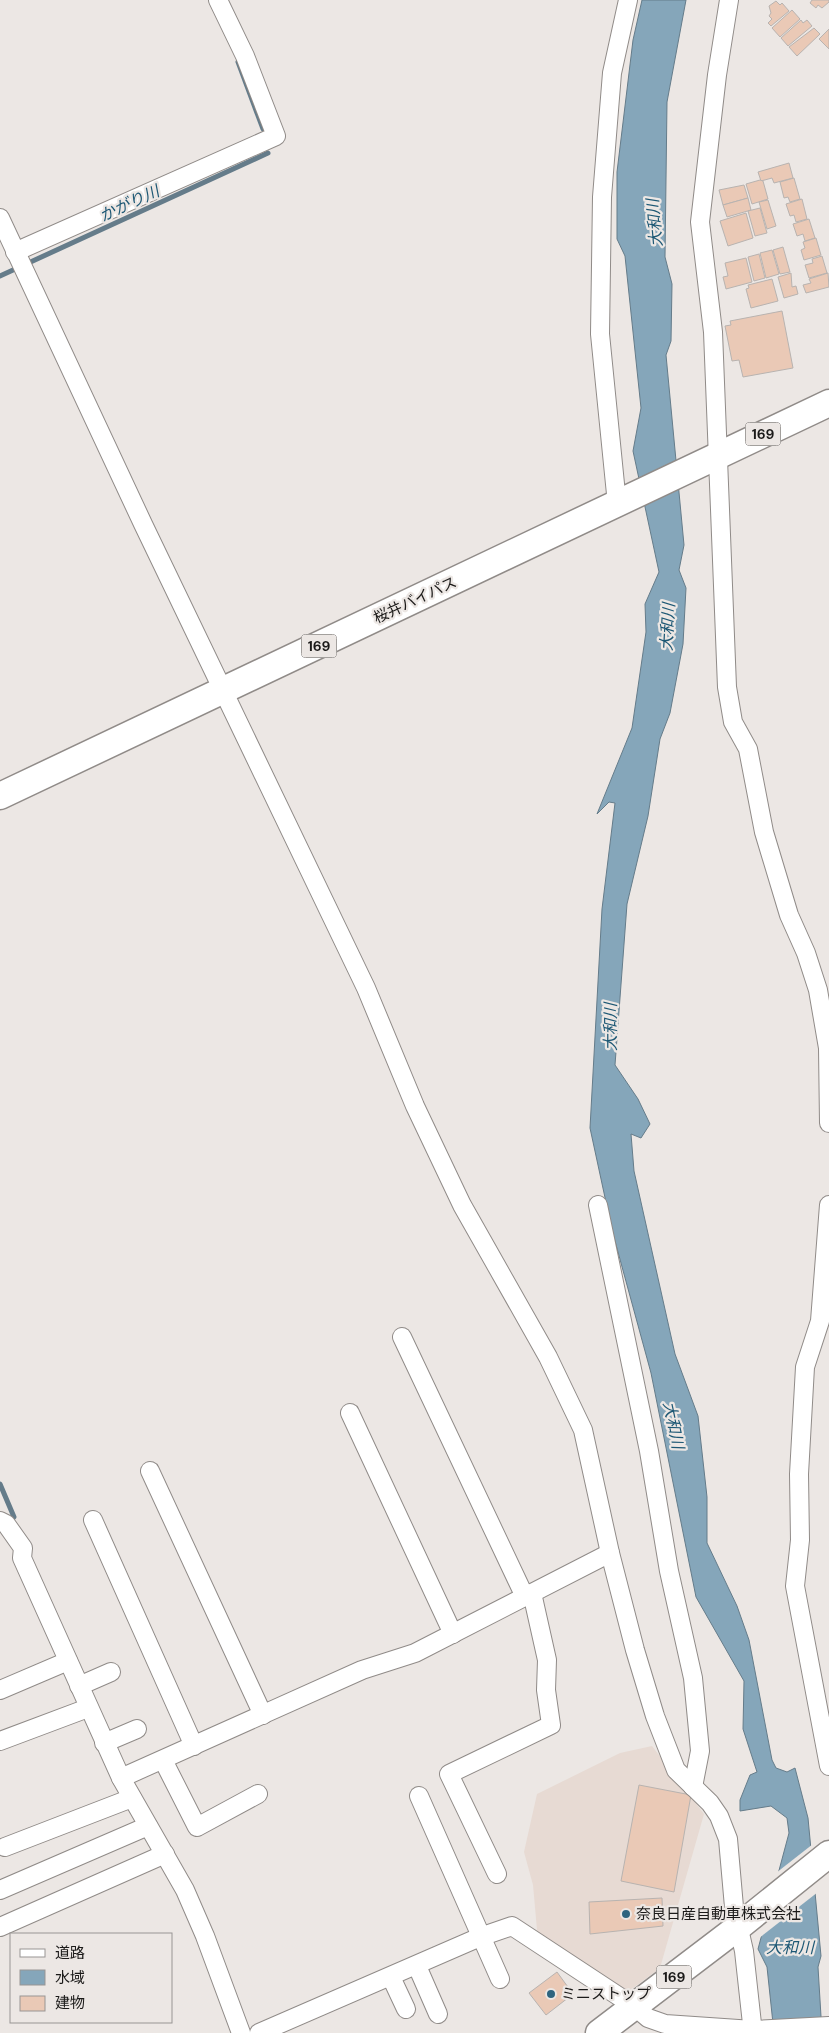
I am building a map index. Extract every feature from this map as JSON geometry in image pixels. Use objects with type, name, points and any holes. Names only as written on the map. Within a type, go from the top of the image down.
[{"type":"highway","name":"桜井バイパス","points":[[0,796],[225,691],[829,403]]},
{"type":"highway","name":"169","points":[[599,2033],[743,1923],[829,1854]]},
{"type":"street","points":[[15,252],[276,136],[245,56],[218,0]]},
{"type":"street","points":[[627,499],[600,334],[602,197],[612,73],[628,0]]},
{"type":"street","points":[[729,0],[717,76],[700,222],[713,332],[707,461],[728,687],[733,722],[748,749],[764,832],[789,916],[806,953],[818,990],[828,1048],[829,1123]]},
{"type":"street","points":[[0,218],[143,524],[225,691],[366,988],[415,1106],[462,1205],[548,1357],[579,1422],[635,1650],[655,1716],[676,1770],[710,1803],[720,1816],[728,1839],[743,1923],[744,1951],[753,2032]]},
{"type":"street","points":[[598,1205],[649,1451],[669,1571],[693,1678],[700,1751],[693,1787]]},
{"type":"street","points":[[829,1205],[820,1321],[805,1368],[799,1474],[800,1540],[795,1586],[829,1766]]},
{"type":"street","points":[[402,1337],[528,1595],[548,1660],[546,1690],[551,1724],[449,1774],[497,1874]]},
{"type":"street","points":[[350,1413],[452,1634]]},
{"type":"street","points":[[150,1471],[263,1715]]},
{"type":"street","points":[[93,1520],[194,1746]]},
{"type":"street","points":[[0,1522],[6,1524],[23,1548],[22,1558],[120,1778],[166,1854],[185,1890],[205,1936],[241,2033]]},
{"type":"street","points":[[120,1778],[362,1670],[415,1653],[610,1553]]},
{"type":"street","points":[[0,1690],[68,1661]]},
{"type":"street","points":[[79,1686],[111,1672]]},
{"type":"street","points":[[0,1741],[88,1708]]},
{"type":"street","points":[[104,1743],[137,1729]]},
{"type":"street","points":[[163,1760],[197,1827],[258,1794]]},
{"type":"street","points":[[419,1796],[500,1979]]},
{"type":"street","points":[[5,1847],[132,1798]]},
{"type":"street","points":[[0,1890],[148,1826]]},
{"type":"street","points":[[0,1927],[166,1854]]},
{"type":"street","points":[[258,2033],[417,1966],[480,1937],[512,1926],[635,2007],[648,2018],[665,2024],[753,2032],[775,2028],[829,2026]]},
{"type":"street","points":[[417,1966],[438,2014]]},
{"type":"street","points":[[391,1977],[406,2008]]},
{"type":"shaded area","name":"奈良日産自動車株式会社","points":[[652,1746],[704,1814],[660,1968],[621,1997],[538,1941],[533,1885],[524,1852],[537,1794],[620,1753]]},
{"type":"water","name":"大和川","points":[[642,0],[686,0],[667,102],[665,257],[672,284],[671,341],[666,355],[684,545],[679,570],[686,588],[683,644],[670,713],[660,739],[648,816],[627,904],[615,1065],[638,1099],[650,1124],[641,1138],[631,1134],[634,1171],[675,1354],[698,1416],[707,1497],[707,1543],[737,1606],[749,1640],[772,1760],[776,1768],[787,1772],[795,1768],[808,1818],[821,1956],[818,1967],[822,2033],[774,2033],[767,1967],[758,1949],[789,1833],[787,1818],[771,1806],[740,1811],[740,1800],[750,1775],[757,1772],[743,1729],[744,1681],[696,1597],[651,1373],[612,1230],[590,1128],[602,909],[615,803],[609,802],[597,814],[632,728],[646,632],[645,604],[659,572],[633,451],[641,408],[625,256],[617,239],[617,172],[633,40]]},
{"type":"pier","points":[[813,1844],[818,1892],[758,1939],[776,1873]]},
{"type":"building","points":[[812,0],[829,0],[829,2],[822,8],[818,5],[816,8],[810,3]]},
{"type":"building","points":[[776,1],[780,5],[782,3],[789,11],[771,26],[768,23],[772,19],[769,16],[771,13],[769,6]]},
{"type":"building","points":[[792,10],[800,19],[780,37],[772,28]]},
{"type":"building","points":[[801,20],[803,23],[807,20],[812,26],[788,46],[781,38]]},
{"type":"building","points":[[814,28],[820,34],[797,56],[789,47]]},
{"type":"building","points":[[829,29],[829,49],[819,39]]},
{"type":"building","points":[[789,163],[793,178],[774,183],[772,178],[761,181],[758,172]]},
{"type":"building","points":[[794,178],[800,199],[790,202],[788,197],[784,198],[780,182]]},
{"type":"building","points":[[760,180],[763,181],[768,199],[752,204],[746,184]]},
{"type":"building","points":[[744,185],[748,198],[723,205],[719,190]]},
{"type":"building","points":[[748,198],[751,210],[727,217],[723,205]]},
{"type":"building","points":[[802,199],[807,219],[796,222],[794,215],[790,216],[786,204]]},
{"type":"building","points":[[768,200],[776,226],[767,229],[759,202]]},
{"type":"building","points":[[760,208],[767,233],[755,236],[748,211]]},
{"type":"building","points":[[746,213],[753,238],[728,246],[720,221]]},
{"type":"building","points":[[809,219],[815,238],[805,241],[803,234],[797,236],[793,224]]},
{"type":"building","points":[[816,238],[821,255],[804,260],[801,250],[805,248],[803,242]]},
{"type":"building","points":[[783,247],[790,272],[780,274],[773,250]]},
{"type":"building","points":[[772,250],[779,274],[766,278],[760,253]]},
{"type":"building","points":[[759,254],[765,278],[754,281],[748,257]]},
{"type":"building","points":[[822,256],[827,273],[809,278],[805,265],[813,263],[812,259]]},
{"type":"building","points":[[746,258],[752,282],[726,289],[723,277],[728,276],[725,263]]},
{"type":"building","points":[[791,273],[792,287],[796,286],[798,294],[784,298],[778,277]]},
{"type":"building","points":[[828,273],[829,287],[806,293],[803,285],[811,283],[809,279]]},
{"type":"building","points":[[772,279],[778,301],[751,308],[746,289],[749,288],[748,285]]},
{"type":"building","points":[[782,311],[793,368],[743,377],[739,360],[732,361],[725,326],[731,325],[730,321]]},
{"type":"building","points":[[639,1785],[691,1795],[674,1892],[621,1881]]},
{"type":"building","name":"奈良日産自動車株式会社","points":[[662,1898],[663,1926],[590,1934],[589,1902]]},
{"type":"building","name":"ミニストップ","points":[[557,1972],[573,1994],[546,2015],[529,1993]]},
{"type":"waterway","name":"かがり川","points":[[238,62],[263,129]]},
{"type":"waterway","name":"かがり川","points":[[0,276],[268,153]]},
{"type":"waterway","name":"かがり川","points":[[0,1484],[14,1517],[9,1521]]},
{"type":"place","name":"奈良日産自動車株式会社","points":[[626,1914]]},
{"type":"place","name":"ミニストップ","points":[[551,1994]]}]
